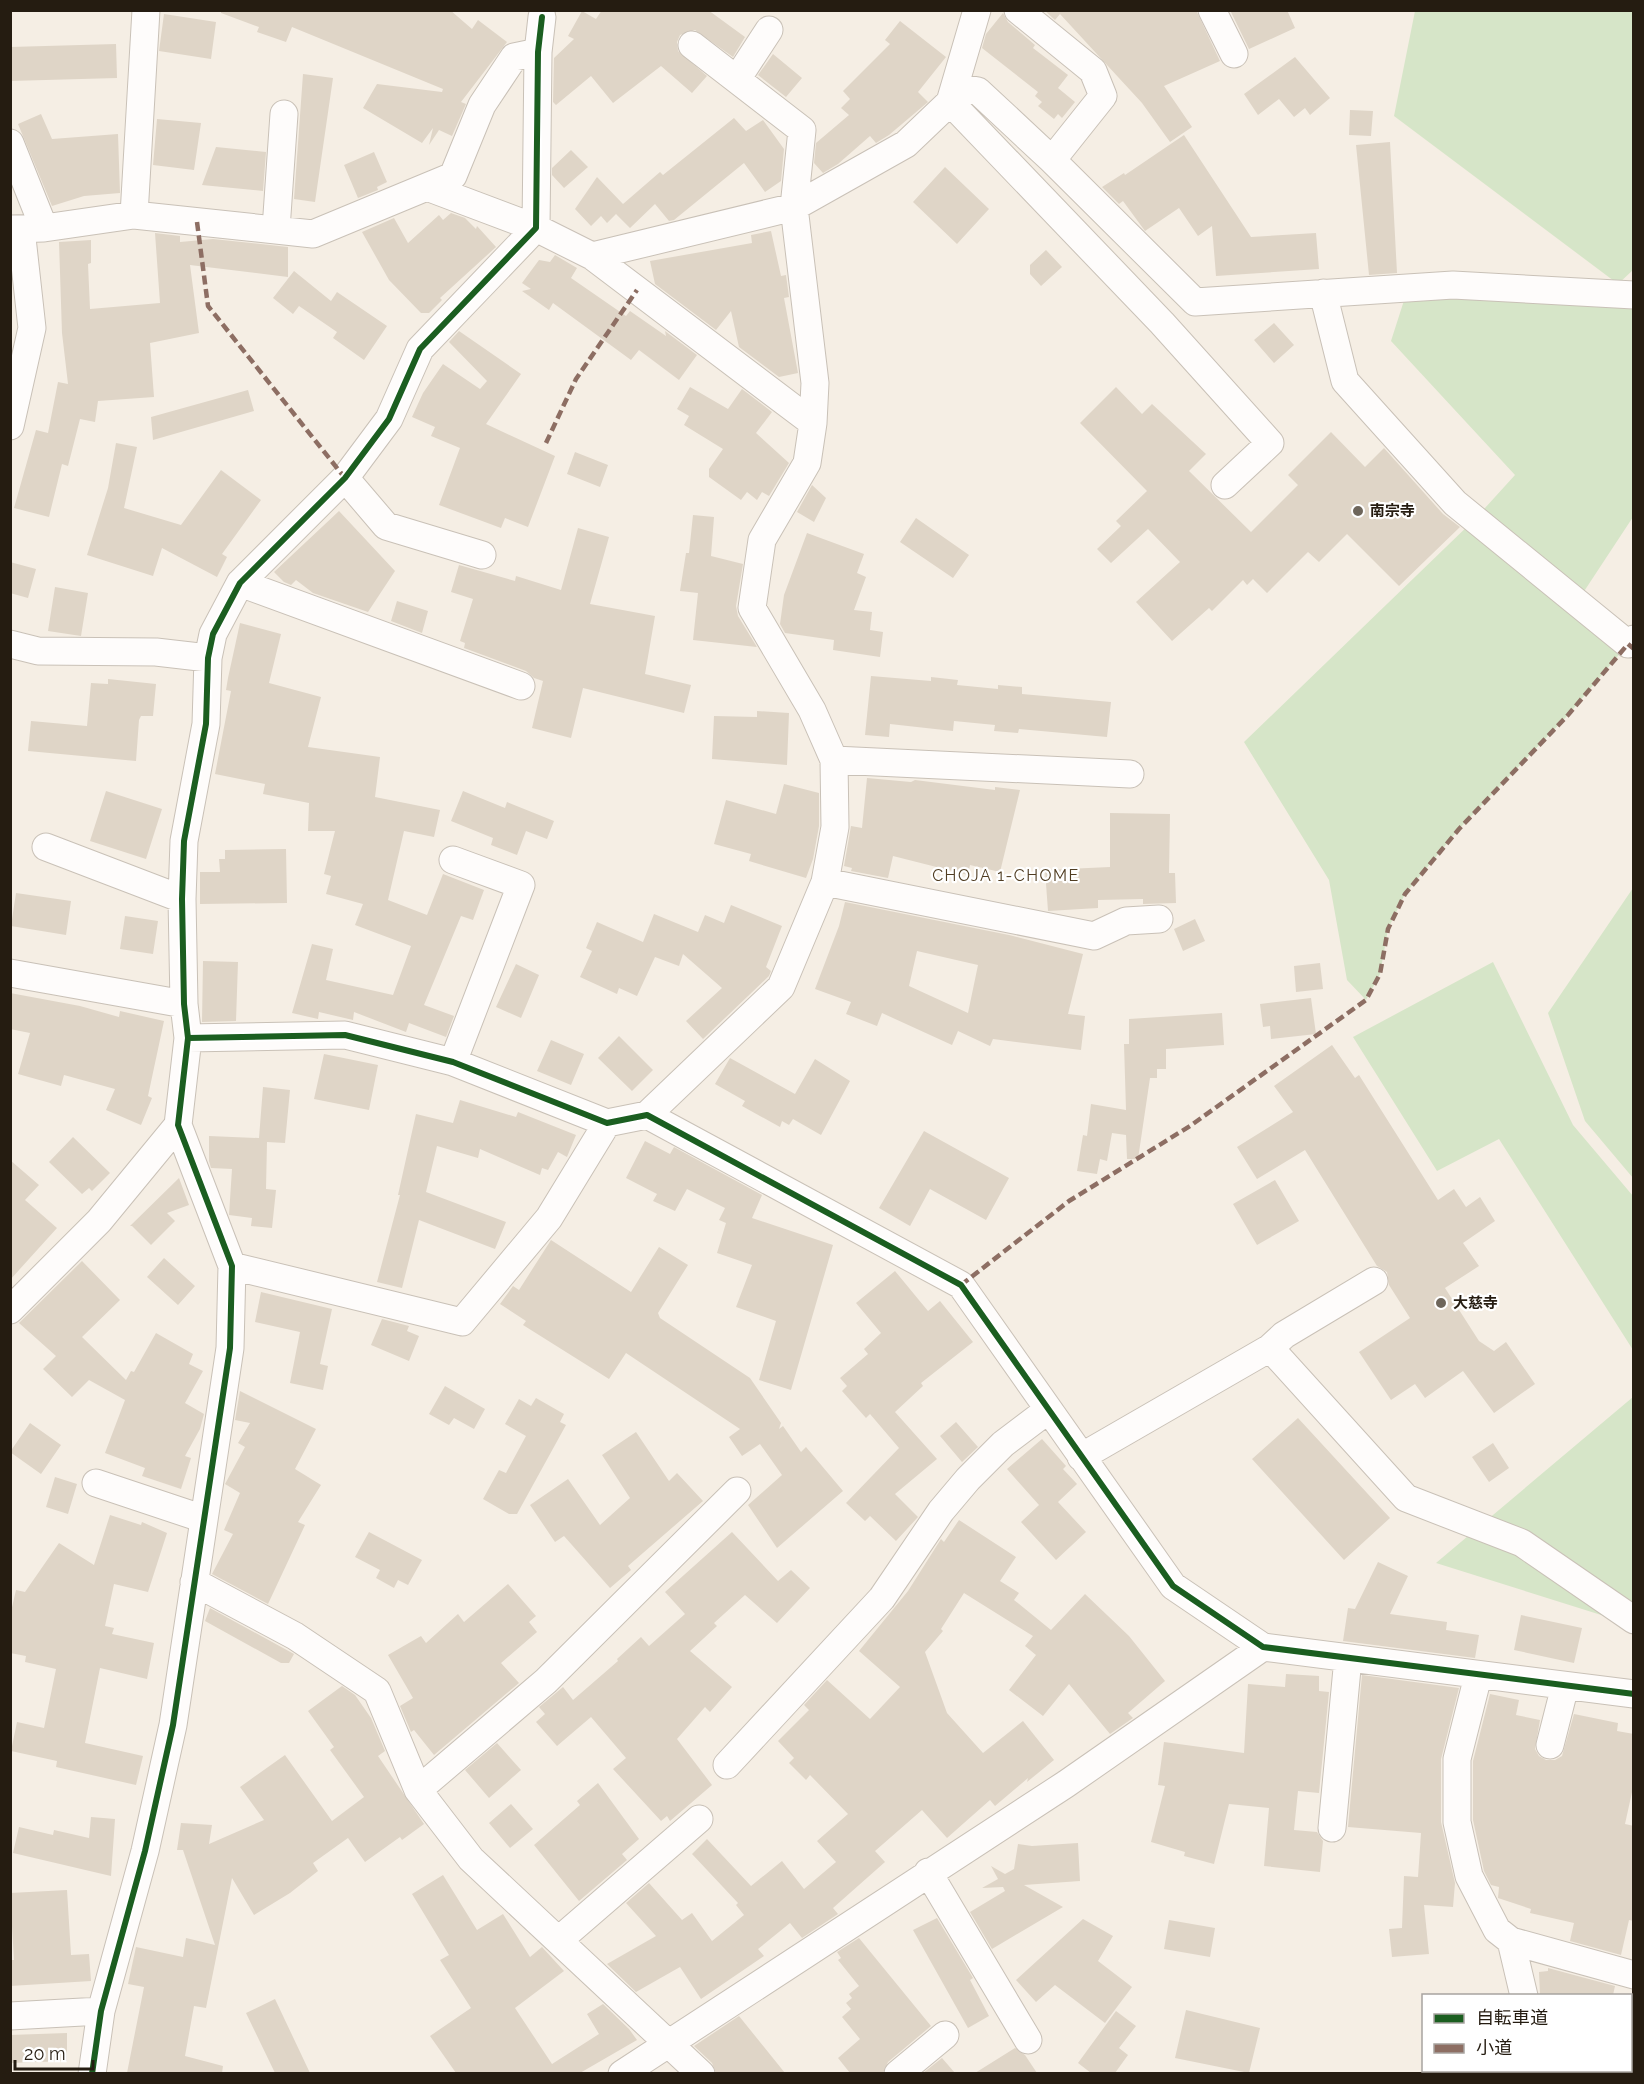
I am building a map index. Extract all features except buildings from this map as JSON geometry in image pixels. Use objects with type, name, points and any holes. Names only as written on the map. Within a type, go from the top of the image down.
[{"type":"street","points":[[134,215],[146,10]]},
{"type":"street","points":[[592,256],[794,207],[906,144],[953,95],[957,70],[977,10]]},
{"type":"street","points":[[1018,10],[1093,71],[1103,96],[1052,160]]},
{"type":"street","points":[[1212,10],[1234,54]]},
{"type":"street","points":[[92,2073],[100,2011],[145,1851],[173,1725],[230,1348],[232,1266],[178,1125],[189,1038],[184,1004],[182,899],[184,841],[206,724],[208,658],[213,634],[240,582],[345,478],[389,418],[420,349],[536,228],[538,52],[542,13]]},
{"type":"street","points":[[737,79],[769,30]]},
{"type":"street","points":[[189,1038],[345,1035],[453,1062],[607,1123],[647,1115],[781,987],[825,882],[835,827],[834,760],[812,710],[752,608],[762,540],[807,463],[813,423],[815,383],[794,207],[802,130],[692,45]]},
{"type":"street","points":[[25,229],[134,215],[313,234],[453,176],[482,105],[514,57],[538,52]]},
{"type":"street","points":[[953,95],[978,91],[1052,160],[1195,302],[1453,285],[1634,296]]},
{"type":"street","points":[[953,95],[1270,443],[1225,484]]},
{"type":"street","points":[[276,229],[284,114]]},
{"type":"street","points":[[10,143],[25,229],[32,328],[10,426]]},
{"type":"street","points":[[427,187],[536,228],[592,256],[813,423]]},
{"type":"street","points":[[1323,293],[1345,381],[1455,503],[1631,642]]},
{"type":"street","points":[[345,478],[386,526],[482,555]]},
{"type":"street","points":[[240,582],[521,686]]},
{"type":"street","points":[[10,644],[38,651],[156,652],[208,658]]},
{"type":"street","points":[[834,760],[1130,774]]},
{"type":"street","points":[[46,847],[182,899]]},
{"type":"street","points":[[453,860],[521,885],[453,1062]]},
{"type":"street","points":[[825,882],[1094,936],[1126,921],[1159,919]]},
{"type":"street","points":[[10,973],[184,1004]]},
{"type":"street","points":[[647,1115],[961,1285],[1173,1586],[1263,1647],[1634,1694]]},
{"type":"street","points":[[232,1266],[462,1323],[549,1218],[607,1123]]},
{"type":"street","points":[[10,1310],[99,1221],[178,1125]]},
{"type":"street","points":[[1081,1457],[1270,1348],[1284,1335],[1374,1281]]},
{"type":"street","points":[[1270,1348],[1406,1498],[1522,1543],[1634,1620]]},
{"type":"street","points":[[727,1765],[882,1598],[941,1511],[968,1479],[1003,1444],[1048,1410]]},
{"type":"street","points":[[96,1483],[204,1519]]},
{"type":"street","points":[[418,1790],[546,1681],[737,1491]]},
{"type":"street","points":[[194,1582],[295,1636],[377,1691],[418,1790],[471,1859],[701,2073]]},
{"type":"street","points":[[622,2073],[802,1958],[928,1872],[1066,1784],[1263,1647]]},
{"type":"street","points":[[1332,1828],[1348,1658]]},
{"type":"street","points":[[1478,1676],[1457,1759],[1457,1822],[1469,1876],[1497,1929],[1511,1941],[1634,1975]]},
{"type":"street","points":[[1550,1745],[1565,1686]]},
{"type":"street","points":[[559,1940],[699,1819]]},
{"type":"street","points":[[928,1872],[1028,2040]]},
{"type":"street","points":[[1511,1941],[1524,1994]]},
{"type":"street","points":[[10,2016],[100,2011]]},
{"type":"street","points":[[898,2073],[945,2035]]},
{"type":"green space","points":[[1415,11],[1633,11],[1633,270],[1618,284],[1394,116]]},
{"type":"green space","points":[[1408,288],[1633,295],[1633,517],[1577,602],[1628,644],[1568,715],[1459,829],[1405,894],[1388,929],[1380,974],[1366,1000],[1347,980],[1329,880],[1244,742],[1475,519],[1515,475],[1391,341]]},
{"type":"green space","points":[[1633,888],[1633,1178],[1585,1121],[1548,1013]]},
{"type":"green space","points":[[1493,962],[1573,1125],[1633,1196],[1633,1350],[1499,1139],[1437,1171],[1353,1037]]},
{"type":"green space","points":[[1633,1397],[1633,1625],[1436,1563]]},
{"type":"marked path","points":[[197,222],[208,306],[345,478]]},
{"type":"marked path","points":[[546,443],[576,379],[637,290]]},
{"type":"marked path","points":[[961,1285],[1069,1201],[1190,1126],[1366,1000],[1380,974],[1388,929],[1405,894],[1459,829],[1568,715],[1628,644],[1634,649]]},
{"type":"cycle path","points":[[92,2074],[101,2011],[145,1851],[173,1725],[230,1348],[232,1266],[178,1125],[188,1038],[184,1004],[182,899],[184,841],[206,724],[208,658],[213,634],[240,583],[345,478],[389,419],[420,349],[536,228],[538,52],[542,17]]},
{"type":"cycle path","points":[[188,1038],[345,1035],[453,1062],[607,1123],[647,1115],[961,1285],[1173,1586],[1263,1647],[1634,1694]]},
{"type":"place","name":"南宗寺","points":[[1358,511]]},
{"type":"place","name":"大慈寺","points":[[1441,1303]]},
{"type":"district","name":"CHOJA 1-CHOME","points":[[1006,875]]}]
